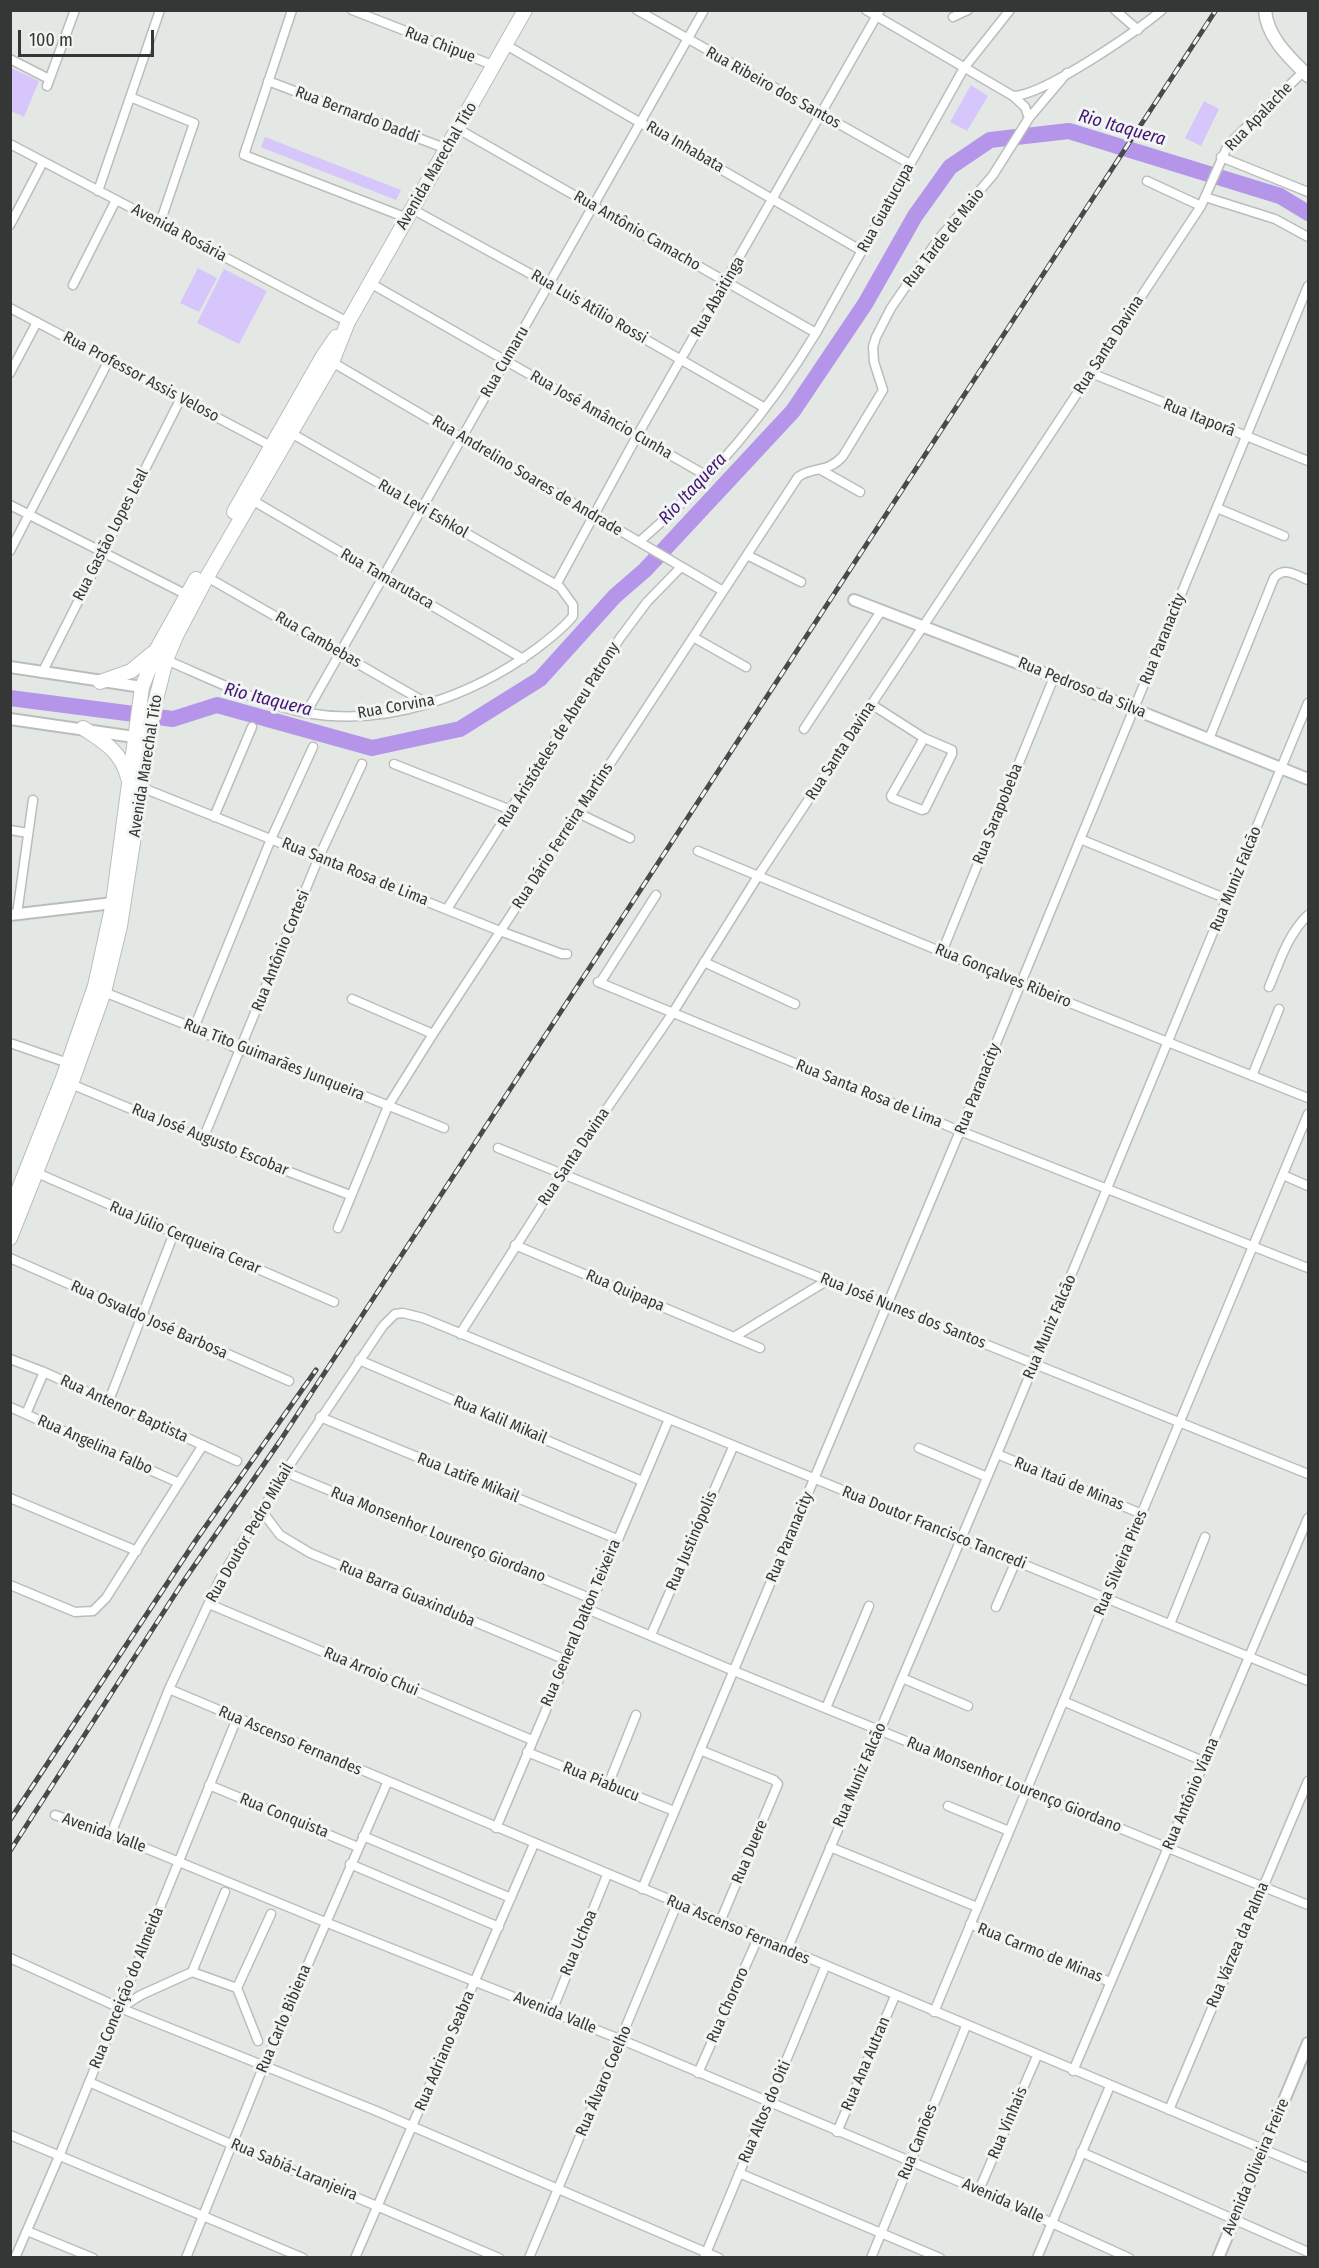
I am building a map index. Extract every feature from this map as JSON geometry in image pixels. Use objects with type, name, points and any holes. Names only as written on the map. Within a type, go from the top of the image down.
[{"type":"main road","name":"Avenida Marechal Tito","points":[[190,597],[207,577],[332,362],[331,352],[525,10]]},
{"type":"main road","points":[[1265,10],[1272,34],[1306,73]]},
{"type":"main road","name":"Avenida Marechal Tito","points":[[10,1238],[37,1173],[104,992],[120,926],[136,786],[135,732],[161,655],[271,446],[323,356],[348,322]]},
{"type":"main road","points":[[266,476],[271,462],[271,446]]},
{"type":"main road","points":[[100,682],[131,671],[161,655]]},
{"type":"main road","name":"Avenida Marechal Tito","points":[[10,1211],[68,1063],[95,986],[136,786],[150,732],[149,696]]},
{"type":"main road","points":[[83,728],[116,752],[136,786]]},
{"type":"street","points":[[98,190],[160,10]]},
{"type":"street","points":[[268,81],[292,10]]},
{"type":"street","name":"Rua Chipue","points":[[352,10],[495,66]]},
{"type":"street","name":"Rua Ribeiro dos Santos","points":[[637,10],[910,164]]},
{"type":"street","name":"Rua Cumaru","points":[[306,713],[704,10]]},
{"type":"street","points":[[866,10],[879,14],[1013,96],[1025,107],[1027,121]]},
{"type":"street","points":[[953,17],[968,10]]},
{"type":"street","name":"Rua Guatucupa","points":[[765,408],[816,333],[964,68],[1010,10]]},
{"type":"street","points":[[1115,10],[1138,30]]},
{"type":"street","points":[[1013,96],[1027,94],[1067,73],[1138,30],[1162,10]]},
{"type":"street","points":[[10,59],[48,83],[72,11]]},
{"type":"street","name":"Rua Abaitinga","points":[[556,585],[637,436],[879,14]]},
{"type":"street","name":"Rua Inhabata","points":[[506,45],[862,251]]},
{"type":"street","name":"Rua Tarde de Maio","points":[[883,390],[874,362],[876,337],[891,308],[937,241],[987,182],[1027,121],[1067,73]]},
{"type":"street","name":"Rua Apalache","points":[[1220,161],[1239,132],[1306,73]]},
{"type":"street","name":"Rua Bernardo Daddi","points":[[268,81],[447,149]]},
{"type":"street","name":"Rua Luis Atílio Rossi","points":[[268,81],[244,155],[410,214],[549,284],[765,408]]},
{"type":"street","points":[[130,97],[194,123],[160,223]]},
{"type":"street","name":"Rua Antônio Camacho","points":[[458,129],[816,333]]},
{"type":"street","name":"Avenida Rosária","points":[[10,144],[348,322]]},
{"type":"street","points":[[1220,161],[1308,192]]},
{"type":"street","name":"Rua Santa Davina","points":[[460,1334],[515,1245],[672,1014],[871,704],[1205,198],[1220,161]]},
{"type":"street","points":[[10,225],[43,162]]},
{"type":"street","points":[[1147,181],[1275,219],[1308,237]]},
{"type":"street","points":[[73,285],[116,200]]},
{"type":"street","name":"Rua José Amâncio Cunha","points":[[370,283],[707,476]]},
{"type":"street","name":"Rua Paranacity","points":[[642,1889],[888,1305],[1308,286]]},
{"type":"street","name":"Rua Professor Assis Veloso","points":[[10,308],[271,446]]},
{"type":"street","points":[[10,373],[37,322]]},
{"type":"street","points":[[10,551],[109,360]]},
{"type":"street","name":"Rua Andrelino Soares de Andrade","points":[[332,362],[723,591]]},
{"type":"street","name":"Rua Itaporâ","points":[[1091,373],[1308,461]]},
{"type":"street","name":"Rua Dário Ferreira Martins","points":[[338,1228],[388,1106],[500,931],[798,477],[806,472],[834,465],[843,456],[883,390]]},
{"type":"street","name":"Rua Gastão Lopes Leal","points":[[42,673],[181,398]]},
{"type":"street","points":[[639,542],[677,509],[765,408]]},
{"type":"street","name":"Rua Levi Eshkol","points":[[291,433],[556,585]]},
{"type":"street","points":[[820,470],[860,492]]},
{"type":"street","name":"Rua Tamarutaca","points":[[252,500],[523,659]]},
{"type":"street","points":[[10,505],[190,597]]},
{"type":"street","points":[[1217,508],[1284,536]]},
{"type":"street","points":[[747,555],[801,582]]},
{"type":"street","name":"Rua Aristóteles de Abreu Patrony","points":[[447,909],[620,638],[678,566]]},
{"type":"street","points":[[1209,739],[1274,578],[1279,572],[1285,571],[1308,580]]},
{"type":"street","name":"Rua Cambebas","points":[[207,577],[428,704]]},
{"type":"street","name":"Rua Corvina","points":[[161,655],[259,698],[306,713],[337,716],[366,715],[445,699],[475,686],[523,659],[573,616],[573,606],[564,591],[556,585]]},
{"type":"street","name":"Rua Pedroso da Silva","points":[[854,600],[1308,779]]},
{"type":"street","points":[[804,729],[881,611]]},
{"type":"street","points":[[693,637],[746,667]]},
{"type":"street","points":[[10,667],[100,682],[149,696]]},
{"type":"street","name":"Rua Sarapobeba","points":[[942,952],[1053,677]]},
{"type":"street","name":"Rua Muniz Falcão","points":[[787,1950],[997,1454],[1308,703]]},
{"type":"street","points":[[871,704],[924,738],[950,749],[952,754],[925,809],[922,810],[892,798],[892,794],[924,738]]},
{"type":"street","points":[[10,719],[83,728],[150,732]]},
{"type":"street","points":[[214,817],[252,728]]},
{"type":"street","points":[[194,1028],[271,839],[313,747]]},
{"type":"street","name":"Rua Antônio Cortesi","points":[[203,1138],[319,857],[362,764]]},
{"type":"street","points":[[393,764],[511,810]]},
{"type":"street","name":"Rua Santa Rosa de Lima","points":[[136,786],[500,931],[567,954]]},
{"type":"street","points":[[33,800],[14,914],[113,903]]},
{"type":"street","points":[[578,813],[630,838]]},
{"type":"street","points":[[10,830],[28,833]]},
{"type":"street","points":[[1080,839],[1227,899]]},
{"type":"street","name":"Rua Gonçalves Ribeiro","points":[[698,851],[942,952],[1308,1098]]},
{"type":"street","name":"Rua Santa Rosa de Lima","points":[[656,895],[599,982],[960,1131],[1308,1268]]},
{"type":"street","points":[[1269,987],[1296,927],[1308,915]]},
{"type":"street","points":[[704,962],[795,1004]]},
{"type":"street","name":"Rua Tito Guimarães Junqueira","points":[[104,992],[194,1028],[240,1050],[260,1054],[444,1128]]},
{"type":"street","points":[[352,999],[433,1035]]},
{"type":"street","points":[[1252,1076],[1279,1009]]},
{"type":"street","points":[[10,1042],[68,1063]]},
{"type":"street","name":"Rua José Augusto Escobar","points":[[71,1084],[350,1195]]},
{"type":"street","name":"Rua Silveira Pires","points":[[934,2012],[1308,1114]]},
{"type":"street","name":"Rua José Nunes dos Santos","points":[[498,1148],[1308,1474]]},
{"type":"street","name":"Rua Júlio Cerqueira Cerar","points":[[37,1173],[334,1302]]},
{"type":"street","points":[[1283,1175],[1308,1186]]},
{"type":"street","points":[[108,1403],[174,1233]]},
{"type":"street","name":"Rua Quipapa","points":[[515,1245],[760,1348]]},
{"type":"street","name":"Rua Osvaldo José Barbosa","points":[[10,1258],[289,1381]]},
{"type":"street","points":[[734,1337],[828,1280]]},
{"type":"street","name":"Rua Doutor Pedro Mikail","points":[[111,1833],[169,1689],[235,1552],[358,1360],[383,1326],[395,1314],[412,1315],[460,1334]]},
{"type":"street","name":"Rua Doutor Francisco Tancredi","points":[[460,1334],[1308,1681]]},
{"type":"street","name":"Rua Antenor Baptista","points":[[10,1359],[44,1372],[237,1461]]},
{"type":"street","name":"Rua Kalil Mikail","points":[[358,1360],[642,1481]]},
{"type":"street","points":[[26,1414],[44,1372]]},
{"type":"street","name":"Rua Angelina Falbo","points":[[10,1407],[179,1484]]},
{"type":"street","name":"Rua Latife Mikail","points":[[320,1417],[617,1539]]},
{"type":"street","name":"Rua General Dalton Teixeira","points":[[496,1828],[669,1419]]},
{"type":"street","points":[[10,1585],[75,1612],[88,1613],[100,1607],[203,1445]]},
{"type":"street","name":"Rua Justinópolis","points":[[651,1635],[732,1447]]},
{"type":"street","points":[[919,1448],[987,1477]]},
{"type":"street","name":"Rua Itaú de Minas","points":[[997,1454],[1142,1514]]},
{"type":"street","name":"Rua Monsenhor Lourenço Giordano","points":[[285,1472],[592,1599]]},
{"type":"street","points":[[10,1498],[137,1551]]},
{"type":"street","name":"Rua Barra Guaxinduba","points":[[261,1510],[280,1535],[310,1553],[566,1660]]},
{"type":"street","name":"Rua Antônio Viana","points":[[1073,2071],[1251,1657],[1308,1518]]},
{"type":"street","points":[[1170,1624],[1205,1537]]},
{"type":"street","points":[[996,1607],[1016,1561]]},
{"type":"street","name":"Rua Arroio Chui","points":[[209,1604],[532,1740]]},
{"type":"street","points":[[826,1708],[869,1606]]},
{"type":"street","name":"Rua Monsenhor Lourenço Giordano","points":[[587,1609],[1308,1905]]},
{"type":"street","points":[[902,1678],[968,1706]]},
{"type":"street","name":"Rua Ascenso Fernandes","points":[[169,1689],[1308,2168]]},
{"type":"street","points":[[1063,1701],[1204,1762]]},
{"type":"street","points":[[608,1785],[636,1715]]},
{"type":"street","name":"Rua Conceição do Almeida","points":[[15,2258],[60,2154],[237,1718]]},
{"type":"street","name":"Rua Duere","points":[[700,1750],[777,1783],[778,1786],[720,1922]]},
{"type":"street","name":"Rua Piabucu","points":[[528,1752],[674,1811]]},
{"type":"street","name":"Rua Várzea da Palma","points":[[1169,2110],[1308,1781]]},
{"type":"street","name":"Rua Carlo Bibiena","points":[[186,2258],[264,2065],[387,1782]]},
{"type":"street","name":"Rua Conquista","points":[[209,1785],[358,1847]]},
{"type":"street","points":[[948,1806],[1009,1831]]},
{"type":"street","name":"Avenida Valle","points":[[55,1815],[111,1833],[325,1922],[552,2011],[979,2190],[1129,2258]]},
{"type":"street","points":[[363,1836],[511,1898]]},
{"type":"street","name":"Rua Adriano Seabra","points":[[355,2258],[534,1844]]},
{"type":"street","points":[[830,1847],[977,1907]]},
{"type":"street","points":[[350,1864],[499,1927]]},
{"type":"street","name":"Rua Uchoa","points":[[552,2011],[607,1875]]},
{"type":"street","points":[[120,2008],[141,1995],[192,1972],[225,1892]]},
{"type":"street","name":"Rua Álvaro Coelho","points":[[529,2258],[678,1904]]},
{"type":"street","points":[[258,2041],[237,1988],[271,1914]]},
{"type":"street","name":"Rua Carmo de Minas","points":[[970,1924],[1110,1982]]},
{"type":"street","name":"Rua Chororo","points":[[698,2073],[758,1938]]},
{"type":"street","points":[[10,1958],[120,2008],[413,2127],[557,2188],[705,2255],[719,2258]]},
{"type":"street","name":"Rua Altos do Oiti","points":[[705,2255],[825,1966]]},
{"type":"street","points":[[192,1972],[237,1988]]},
{"type":"street","name":"Rua Ana Autran","points":[[837,2132],[895,1996]]},
{"type":"street","name":"Rua Camões","points":[[871,2258],[966,2026]]},
{"type":"street","name":"Avenida Oliveira Freire","points":[[1218,2258],[1308,2043]]},
{"type":"street","name":"Rua Vinhais","points":[[979,2190],[1037,2055]]},
{"type":"street","name":"Rua Sabiá-Laranjeira","points":[[89,2082],[500,2258]]},
{"type":"street","points":[[1037,2258],[1110,2086]]},
{"type":"street","points":[[10,2135],[60,2154],[303,2258]]},
{"type":"street","points":[[1081,2152],[1308,2252]]},
{"type":"street","points":[[739,2174],[940,2258]]},
{"type":"street","points":[[27,2230],[93,2258]]},
{"type":"shaded area","points":[[11,68],[39,81],[24,117],[11,111]]},
{"type":"shaded area","points":[[971,85],[988,96],[967,131],[950,122]]},
{"type":"shaded area","points":[[1204,101],[1219,109],[1201,146],[1185,138]]},
{"type":"shaded area","points":[[265,137],[401,190],[396,200],[263,148],[261,147]]},
{"type":"shaded area","points":[[198,268],[217,278],[199,312],[180,303]]},
{"type":"shaded area","points":[[224,269],[267,291],[239,344],[197,323]]},
{"type":"waterway","name":"Rio Itaquera","points":[[10,698],[173,719],[217,705],[372,748],[460,729],[540,679],[615,596],[645,570],[793,411],[865,304],[915,216],[950,167],[990,140],[1069,131],[1280,196],[1308,213]]},
{"type":"railway","points":[[10,1851],[181,1585],[280,1441],[1216,10]]},
{"type":"railway","points":[[10,1820],[196,1540],[316,1370]]}]
